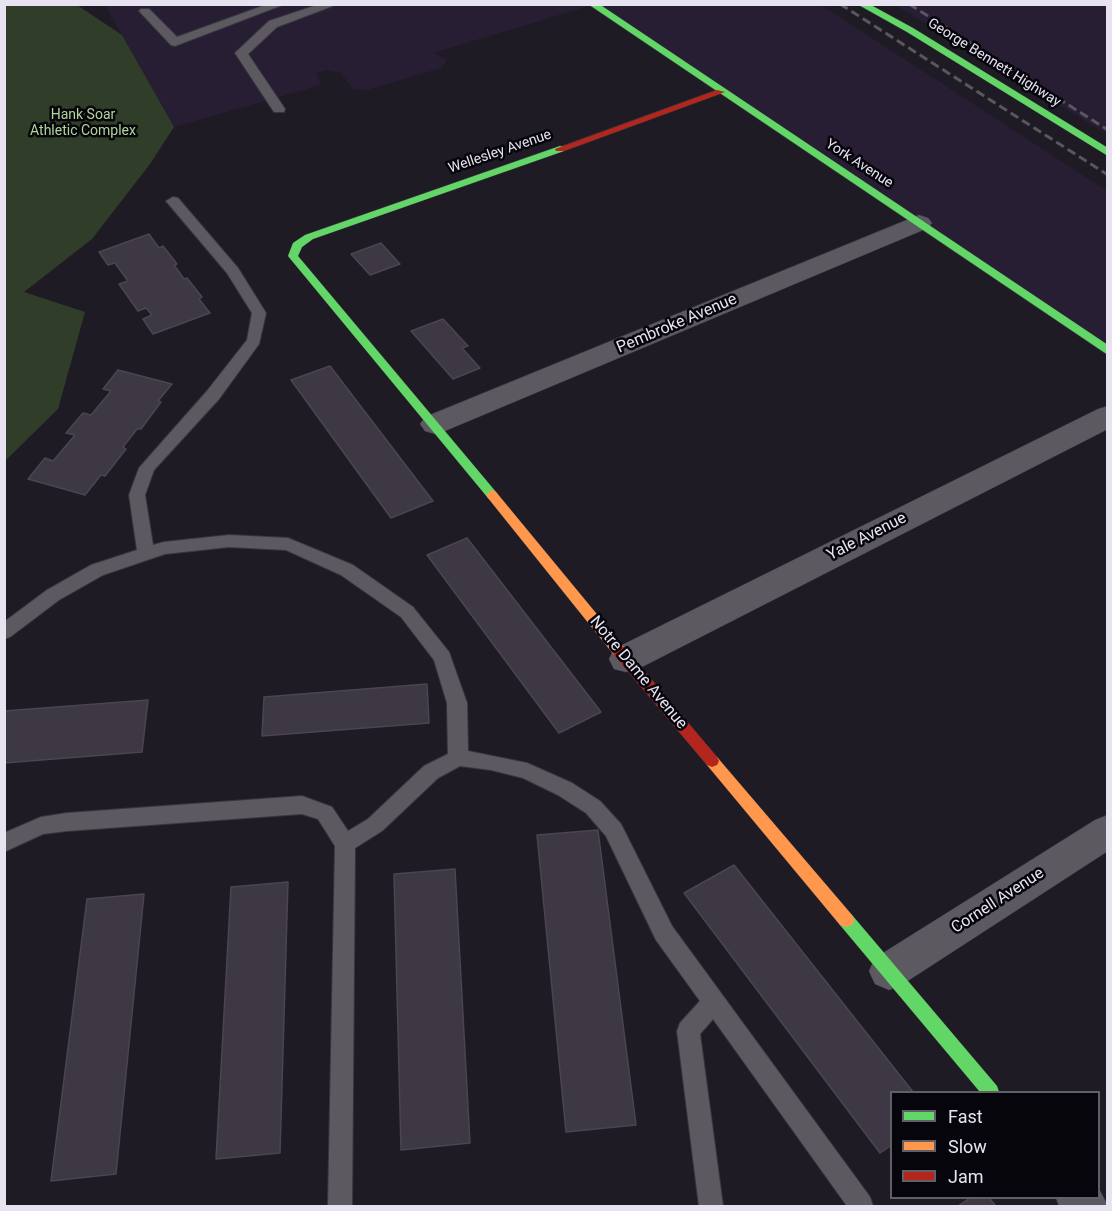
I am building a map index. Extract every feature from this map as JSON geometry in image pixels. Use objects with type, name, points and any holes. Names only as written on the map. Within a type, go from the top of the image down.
[{"type":"street","name":"York Avenue","points":[[592,4],[1107,351]]},
{"type":"street","name":"George Bennett Highway","points":[[861,4],[910,30],[1107,153]]},
{"type":"street","name":"Wellesley Avenue","points":[[294,248],[300,241],[313,236],[720,92]]},
{"type":"street","name":"Pembroke Avenue","points":[[435,424],[919,224]]},
{"type":"street","name":"Notre Dame Avenue","points":[[294,248],[293,256],[435,424],[573,597],[990,1091]]},
{"type":"street","name":"Yale Avenue","points":[[626,658],[1107,416]]},
{"type":"street","name":"Cornell Avenue","points":[[889,971],[1107,831]]},
{"type":"lane","points":[[145,11],[174,42],[280,4]]},
{"type":"lane","points":[[279,109],[241,53],[273,24],[333,4]]},
{"type":"lane","points":[[146,554],[137,495],[147,468],[213,396],[254,341],[259,313],[232,271],[173,201]]},
{"type":"lane","points":[[4,632],[53,595],[97,570],[164,548],[229,541],[288,544],[347,570],[407,612],[442,657],[457,703],[458,758]]},
{"type":"lane","points":[[345,843],[375,825],[431,772],[458,758],[492,762],[527,771],[565,789],[593,807],[614,830],[664,933],[861,1206]]},
{"type":"lane","points":[[5,847],[41,826],[67,822],[302,805],[325,813],[345,843],[340,1206]]},
{"type":"lane","points":[[711,1206],[688,1032],[714,1001]]},
{"type":"shaded area","points":[[105,5],[592,5],[433,53],[447,60],[441,68],[367,90],[353,89],[341,73],[327,70],[316,73],[321,85],[174,127]]},
{"type":"shaded area","points":[[597,5],[821,5],[1107,191],[1107,347]]},
{"type":"shaded area","points":[[895,5],[1107,5],[1107,134]]},
{"type":"green space","name":"Hank Soar Athletic Complex","points":[[5,4],[77,5],[122,35],[174,127],[150,164],[92,239],[24,292],[85,312],[58,409],[5,461]]},
{"type":"building","points":[[149,234],[159,248],[163,246],[177,264],[174,265],[202,297],[199,299],[210,313],[153,334],[143,319],[152,315],[146,308],[138,311],[119,284],[128,281],[115,263],[108,265],[99,252]]},
{"type":"building","points":[[381,243],[400,264],[370,275],[351,254]]},
{"type":"building","points":[[443,319],[468,346],[462,348],[480,368],[453,379],[411,331]]},
{"type":"building","points":[[330,366],[433,501],[391,518],[291,380]]},
{"type":"building","points":[[118,370],[172,384],[158,401],[161,402],[141,429],[137,429],[123,447],[126,449],[105,476],[101,475],[85,495],[28,479],[45,458],[53,461],[75,435],[66,433],[83,413],[91,415],[111,391],[103,389]]},
{"type":"building","points":[[467,538],[601,712],[559,733],[427,555]]},
{"type":"building","points":[[427,684],[429,723],[262,736],[264,697]]},
{"type":"building","points":[[148,700],[142,752],[4,763],[4,711]]},
{"type":"building","points":[[598,830],[636,1125],[566,1132],[537,835]]},
{"type":"building","points":[[734,865],[912,1091],[890,1091],[890,1146],[880,1153],[684,893]]},
{"type":"building","points":[[455,869],[470,1143],[401,1150],[394,874]]},
{"type":"building","points":[[288,882],[280,1153],[216,1159],[231,887]]},
{"type":"building","points":[[144,894],[116,1174],[51,1181],[87,899]]},
{"type":"building","points":[[968,1199],[990,1199],[996,1206],[958,1206]]},
{"type":"railway","points":[[840,4],[1108,175]]},
{"type":"railway","points":[[909,4],[1108,130]]},
{"type":"traffic: fast","points":[[592,4],[1108,351]]},
{"type":"traffic: fast","points":[[861,4],[910,30],[1108,153]]},
{"type":"traffic: fast","points":[[492,495],[293,256],[297,245],[309,237],[560,149]]},
{"type":"traffic: fast","points":[[846,920],[990,1091]]},
{"type":"traffic: slow","points":[[492,495],[619,651]]},
{"type":"traffic: slow","points":[[712,761],[846,920]]},
{"type":"traffic: jam","points":[[560,149],[720,92]]},
{"type":"traffic: jam","points":[[619,651],[712,761]]}]
